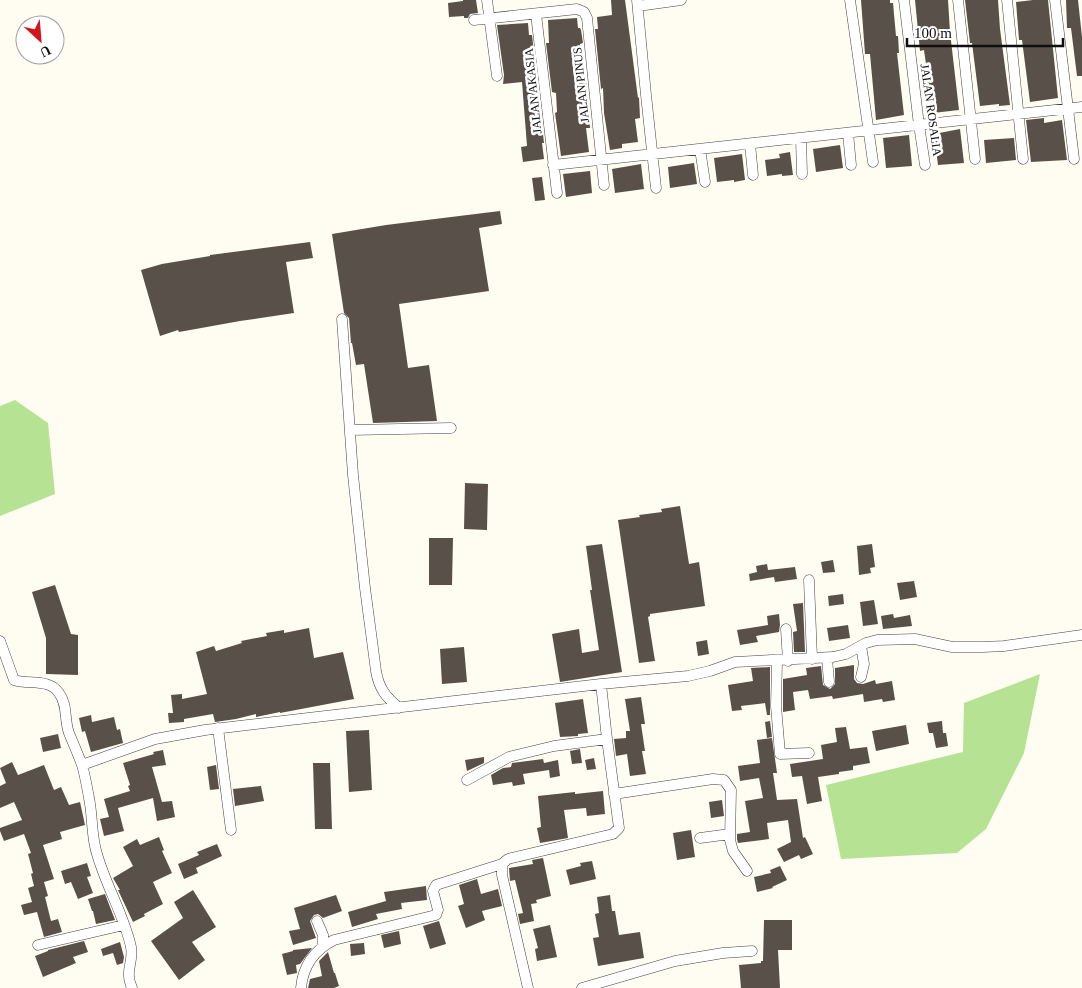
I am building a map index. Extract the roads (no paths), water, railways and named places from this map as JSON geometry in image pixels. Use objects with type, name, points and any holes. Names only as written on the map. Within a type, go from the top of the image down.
[{"type":"street","points":[[487,0],[497,76]]},
{"type":"street","points":[[656,188],[638,3],[680,0]]},
{"type":"street","points":[[850,0],[873,162]]},
{"type":"street","name":"JALAN ROSALIA","points":[[904,0],[925,165]]},
{"type":"street","points":[[958,0],[975,159]]},
{"type":"street","points":[[1007,0],[1024,159]]},
{"type":"street","points":[[1055,0],[1074,159]]},
{"type":"street","name":"JALAN PINUS","points":[[536,14],[581,10],[587,18],[604,185]]},
{"type":"street","points":[[474,20],[536,14]]},
{"type":"street","name":"JALAN AKASIA","points":[[536,14],[557,193]]},
{"type":"street","points":[[553,166],[1082,107]]},
{"type":"street","points":[[848,133],[851,165]]},
{"type":"street","points":[[801,138],[802,174]]},
{"type":"street","points":[[750,144],[753,175]]},
{"type":"street","points":[[700,149],[705,182]]},
{"type":"street","points":[[342,319],[358,527],[378,682],[382,692],[399,708]]},
{"type":"street","points":[[350,430],[451,428]]},
{"type":"street","points":[[808,580],[812,659]]},
{"type":"street","points":[[786,629],[788,660]]},
{"type":"street","points":[[82,765],[155,739],[218,728],[601,684],[688,676],[735,662],[827,658],[846,654],[877,640],[915,639],[952,648],[1004,646],[1082,635]]},
{"type":"street","points":[[0,642],[14,680],[52,685],[60,693],[66,708],[67,727],[82,765],[90,800],[94,843],[101,871],[124,925],[131,948],[128,972],[132,988]]},
{"type":"street","points":[[861,646],[864,664],[861,677]]},
{"type":"street","points":[[827,658],[830,682]]},
{"type":"street","points":[[777,661],[776,706],[780,754],[809,753]]},
{"type":"street","points":[[301,988],[302,980],[311,958],[323,946],[334,940],[436,914],[438,910],[433,891],[436,885],[502,864],[508,859],[617,832],[620,824],[614,794],[601,684]]},
{"type":"street","points":[[218,728],[230,830]]},
{"type":"street","points":[[467,780],[510,757],[554,746],[607,739]]},
{"type":"street","points":[[614,794],[713,779],[724,780],[731,790],[730,840],[733,850],[746,871]]},
{"type":"street","points":[[700,838],[730,834]]},
{"type":"street","points":[[502,864],[502,875],[528,988]]},
{"type":"street","points":[[317,921],[323,935],[323,946]]},
{"type":"street","points":[[38,945],[124,925]]},
{"type":"street","points":[[582,988],[675,961],[724,953],[752,951]]}]
